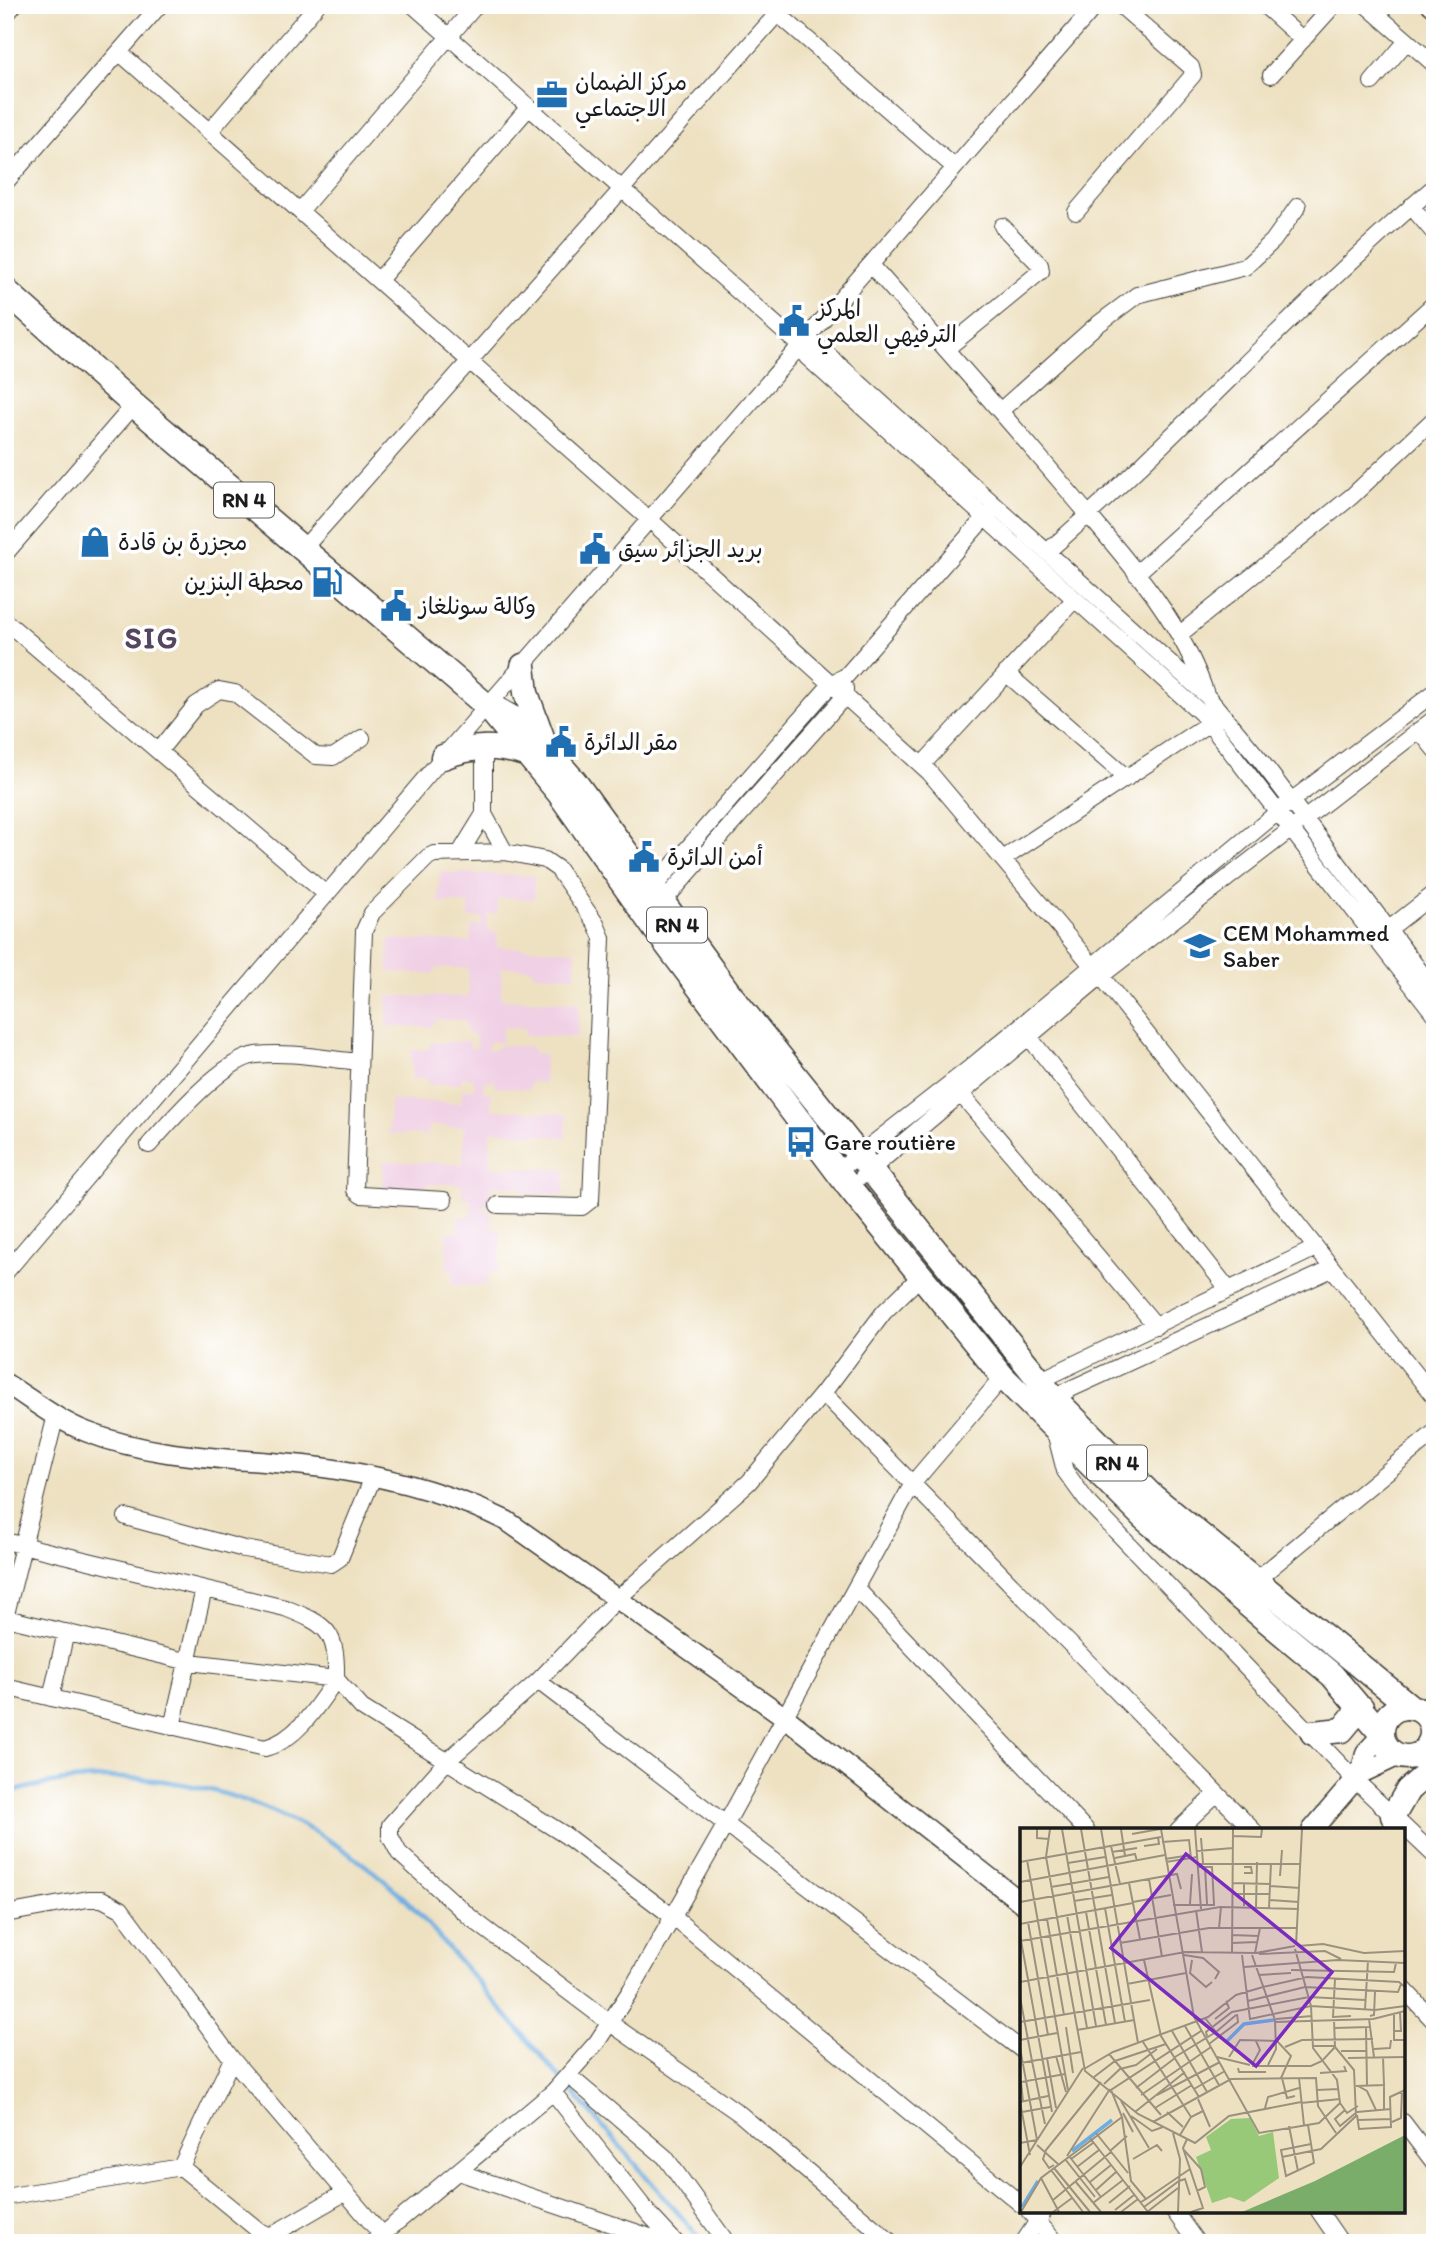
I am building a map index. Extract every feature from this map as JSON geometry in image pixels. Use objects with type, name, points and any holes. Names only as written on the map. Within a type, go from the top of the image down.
[{"type":"main road","name":"RN 4","points":[[5,290],[134,405],[536,749],[657,896],[854,1171],[920,1277],[1003,1377],[1054,1431],[1144,1518],[1310,1654],[1361,1707],[1381,1734]]},
{"type":"main road","points":[[443,757],[484,746],[536,749],[523,666]]},
{"type":"main road","name":"RN 4","points":[[536,749],[572,810],[670,950],[854,1171],[1046,1389],[1150,1494],[1428,1718]]},
{"type":"main road","points":[[1313,1733],[1342,1730],[1361,1707]]},
{"type":"main road","points":[[1393,1816],[1408,1790],[1432,1773],[1402,1757],[1387,1748],[1381,1734],[1390,1713],[1428,1718],[1426,1749],[1402,1757]]},
{"type":"street","points":[[5,16],[14,5]]},
{"type":"street","points":[[5,183],[160,5]]},
{"type":"street","points":[[210,131],[317,5]]},
{"type":"street","points":[[413,5],[799,345],[807,357],[926,467],[986,516],[1074,600],[1216,719],[1291,800],[1392,942],[1435,1015]]},
{"type":"street","points":[[300,211],[476,5]]},
{"type":"street","points":[[5,1273],[443,757],[871,265],[953,166],[1096,5]]},
{"type":"street","points":[[1076,212],[1193,75],[1191,67],[1120,5]]},
{"type":"street","points":[[1264,5],[1303,40]]},
{"type":"street","points":[[1271,75],[1334,5]]},
{"type":"street","points":[[1366,5],[1435,65]]},
{"type":"street","points":[[1429,5],[1435,10]]},
{"type":"street","points":[[302,550],[624,189],[777,8],[953,166]]},
{"type":"street","points":[[1372,82],[1406,42]]},
{"type":"street","points":[[120,52],[650,520],[839,680],[845,696],[922,765],[1096,971],[1435,1398]]},
{"type":"street","points":[[379,281],[529,107]]},
{"type":"street","points":[[1048,551],[1435,186]]},
{"type":"street","points":[[1000,411],[1093,328],[1137,295],[1245,267],[1273,242],[1298,206]]},
{"type":"street","points":[[1411,206],[1435,234]]},
{"type":"street","points":[[946,349],[1041,271],[1040,265],[1002,226]]},
{"type":"street","points":[[871,265],[1000,411],[1136,574],[1180,634],[1194,660],[1216,719],[1277,811],[1435,991]]},
{"type":"street","points":[[1136,574],[1435,303]]},
{"type":"street","points":[[799,345],[817,345],[997,504],[1207,696]]},
{"type":"street","points":[[5,554],[134,405]]},
{"type":"street","points":[[1180,634],[1352,496],[1435,418]]},
{"type":"street","points":[[657,896],[770,768],[839,680],[997,504]]},
{"type":"street","points":[[922,765],[1074,600]]},
{"type":"street","points":[[5,621],[326,894]]},
{"type":"street","points":[[1006,673],[1127,778]]},
{"type":"street","points":[[159,751],[196,705],[219,690],[235,693],[316,756],[333,757],[362,737]]},
{"type":"street","points":[[854,1171],[1096,971],[1277,811],[1435,692]]},
{"type":"street","points":[[770,768],[845,696]]},
{"type":"street","points":[[854,1171],[961,1094],[1029,1037],[1096,971],[1305,819],[1435,718]]},
{"type":"street","points":[[1003,859],[1216,719]]},
{"type":"street","points":[[1419,730],[1435,750]]},
{"type":"street","points":[[484,746],[484,814],[505,852]]},
{"type":"street","points":[[460,853],[484,814]]},
{"type":"street","points":[[444,1199],[361,1195],[356,1192],[364,931],[369,916],[428,857],[505,852],[551,863],[596,924],[602,938],[591,1200],[582,1207],[498,1205]]},
{"type":"street","points":[[1392,942],[1435,894]]},
{"type":"street","points":[[1029,1037],[1229,1290]]},
{"type":"street","points":[[149,1145],[191,1101],[243,1058],[274,1055],[359,1062]]},
{"type":"street","points":[[961,1094],[1156,1326]]},
{"type":"street","points":[[1046,1389],[1156,1326],[1316,1248]]},
{"type":"street","points":[[1046,1389],[1207,1326],[1332,1269]]},
{"type":"street","points":[[892,2243],[740,2114],[610,2023],[471,1918],[399,1853],[390,1836],[390,1825],[446,1762],[538,1681],[616,1600],[749,1482],[823,1393],[884,1312],[920,1277]]},
{"type":"street","points":[[1196,1307],[1207,1326]]},
{"type":"street","points":[[5,1914],[88,1899],[111,1903],[121,1909],[232,2059],[344,2193],[379,2240],[552,2092],[610,2023],[786,1718],[913,1483],[1003,1377]]},
{"type":"street","points":[[5,1383],[87,1432],[184,1458],[298,1466],[373,1477],[483,1509],[507,1521],[786,1718],[1020,1901]]},
{"type":"street","points":[[823,1393],[1215,1795],[1251,1828]]},
{"type":"street","points":[[56,1415],[6,1618],[189,1662],[336,1679],[362,1708],[565,1835],[673,1917],[1020,2203]]},
{"type":"street","points":[[1054,1431],[1065,1471],[1086,1500],[1435,1856]]},
{"type":"street","points":[[1256,1580],[1435,1432]]},
{"type":"street","points":[[126,1517],[244,1549],[331,1564],[340,1558],[373,1477]]},
{"type":"street","points":[[5,1541],[285,1608],[319,1622],[337,1648],[336,1679],[314,1709],[283,1742],[265,1748],[234,1743],[5,1687]]},
{"type":"street","points":[[856,1588],[1084,1828]]},
{"type":"street","points":[[172,1727],[204,1589]]},
{"type":"street","points":[[51,1698],[66,1632]]},
{"type":"street","points":[[538,1681],[727,1822],[1020,2048]]},
{"type":"street","points":[[1314,1828],[1357,1776],[1366,1752],[1381,1734]]},
{"type":"street","points":[[1357,1776],[1402,1757]]},
{"type":"street","points":[[1180,1828],[1215,1795]]},
{"type":"street","points":[[1405,1990],[1435,2021]]},
{"type":"street","points":[[181,2167],[232,2059]]},
{"type":"street","points":[[568,2075],[665,2157],[727,2243]]},
{"type":"street","points":[[552,2092],[649,2214],[676,2243]]},
{"type":"street","points":[[1405,2125],[1435,2165]]},
{"type":"street","points":[[5,2197],[181,2167],[258,2230],[270,2236],[344,2193]]},
{"type":"street","points":[[458,2172],[668,2243]]},
{"type":"street","points":[[1175,2213],[1196,2243]]},
{"type":"street","points":[[1320,2213],[1341,2243]]},
{"type":"street","points":[[1023,2243],[1038,2214]]},
{"type":"street","points":[[1038,2214],[1056,2243]]},
{"type":"shaded area","points":[[440,872],[534,876],[534,899],[498,898],[497,914],[488,914],[487,931],[497,932],[497,947],[576,950],[575,976],[534,974],[532,968],[501,967],[501,999],[579,1002],[578,1037],[525,1035],[525,1028],[503,1027],[502,1042],[489,1042],[488,1050],[496,1050],[498,1045],[533,1047],[533,1053],[545,1054],[544,1083],[530,1082],[529,1089],[495,1087],[495,1081],[484,1080],[483,1092],[492,1093],[491,1109],[567,1114],[566,1138],[491,1130],[490,1167],[565,1170],[564,1195],[523,1193],[521,1186],[490,1186],[490,1205],[482,1205],[482,1210],[491,1211],[491,1229],[500,1229],[500,1272],[488,1272],[488,1285],[453,1285],[453,1271],[447,1271],[447,1232],[458,1232],[458,1217],[471,1216],[471,1199],[462,1198],[462,1184],[428,1184],[422,1190],[383,1188],[383,1161],[463,1164],[464,1127],[429,1126],[428,1135],[388,1134],[390,1100],[461,1103],[462,1089],[474,1089],[474,1078],[463,1077],[461,1083],[428,1085],[427,1078],[412,1079],[411,1050],[430,1049],[430,1043],[470,1041],[470,1048],[477,1048],[476,1036],[468,1034],[464,1020],[436,1020],[431,1027],[387,1026],[388,996],[468,997],[468,968],[437,968],[432,974],[388,972],[389,939],[471,942],[471,926],[482,926],[482,918],[469,918],[469,903],[438,902]]},
{"type":"waterway","points":[[8,1793],[60,1782],[111,1778],[162,1781],[212,1790],[260,1806],[307,1828],[351,1855],[408,1902],[560,2078]]},
{"type":"waterway","points":[[566,2084],[704,2243]]},
{"type":"place","name":"مركز الضمان الاجتماعي","points":[[552,95]]},
{"type":"place","name":"المركز الترفيهي العلمي","points":[[794,321]]},
{"type":"place","name":"مجزرة بن قادة","points":[[95,542]]},
{"type":"place","name":"بريد الجزائر سيق","points":[[595,549]]},
{"type":"place","name":"محطة البنزين","points":[[327,582]]},
{"type":"place","name":"وكالة سونلغاز","points":[[396,606]]},
{"type":"place","name":"مقر الدائرة","points":[[561,742]]},
{"type":"place","name":"أمن الدائرة","points":[[644,857]]},
{"type":"place","name":"CEM Mohammed Saber","points":[[1200,946]]},
{"type":"place","name":"Gare routière","points":[[801,1142]]},
{"type":"district","name":"SIG","points":[[152,638]]}]
